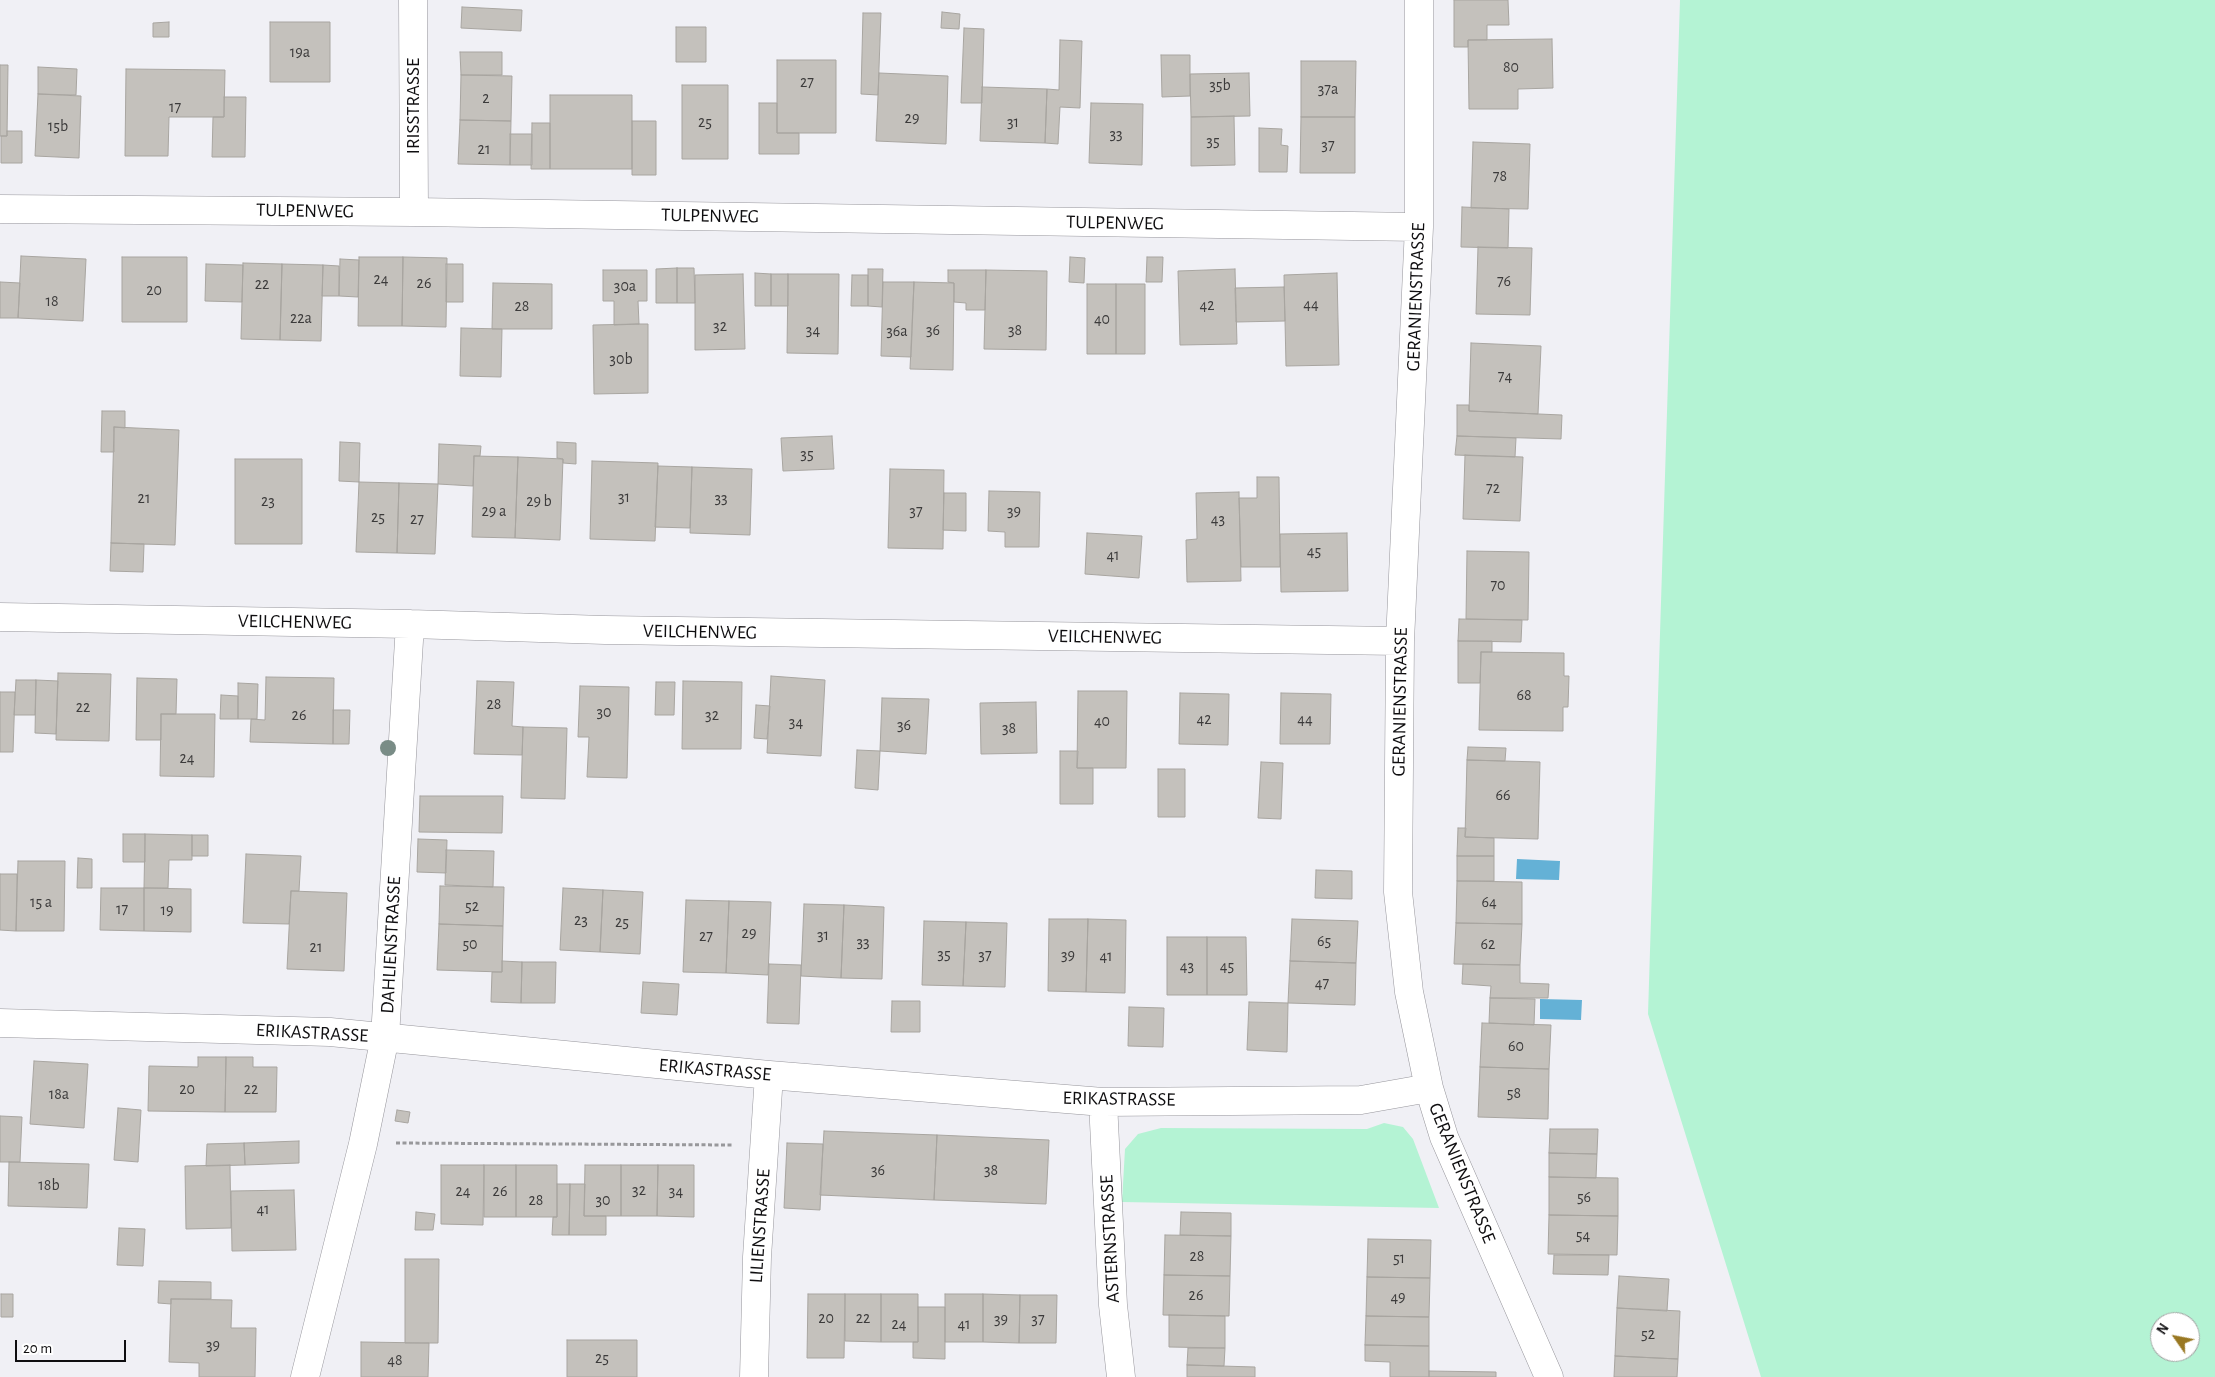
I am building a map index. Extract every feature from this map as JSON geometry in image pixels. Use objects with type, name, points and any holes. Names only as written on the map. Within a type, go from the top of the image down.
[{"type":"street","name":"IRISSTRASSE","points":[[413,0],[414,212]]},
{"type":"street","name":"GERANIENSTRASSE","points":[[1419,0],[1419,227],[1400,641],[1398,892],[1409,992],[1429,1088],[1444,1138],[1549,1377]]},
{"type":"street","name":"TULPENWEG","points":[[0,209],[414,212],[1419,227]]},
{"type":"street","name":"VEILCHENWEG","points":[[0,616],[605,630],[1400,641]]},
{"type":"street","name":"DAHLIENSTRASSE","points":[[305,1377],[363,1144],[385,1037],[410,624]]},
{"type":"street","name":"ERIKASTRASSE","points":[[0,1024],[330,1032],[769,1075],[1103,1102],[1362,1100],[1429,1088]]},
{"type":"street","name":"LILIENSTRASSE","points":[[754,1377],[757,1257],[769,1075]]},
{"type":"street","name":"ASTERNSTRASSE","points":[[1103,1102],[1113,1305],[1121,1377]]},
{"type":"path","points":[[363,1144],[765,1145]]},
{"type":"green space","points":[[1680,0],[2215,0],[2215,1377],[1761,1377],[1648,1014]]},
{"type":"green space","points":[[1384,1123],[1403,1127],[1413,1139],[1439,1208],[1122,1202],[1125,1149],[1138,1134],[1161,1128],[1367,1129]]},
{"type":"water","points":[[1517,859],[1560,861],[1559,880],[1516,879]]},
{"type":"water","points":[[1540,999],[1582,1000],[1581,1020],[1540,1019]]},
{"type":"building","points":[[1454,0],[1508,0],[1509,25],[1487,25],[1487,40],[1468,40],[1468,47],[1454,47]]},
{"type":"building","points":[[462,7],[522,10],[521,31],[461,28]]},
{"type":"building","points":[[942,12],[960,14],[959,29],[941,28]]},
{"type":"building","points":[[863,13],[881,13],[878,95],[861,94]]},
{"type":"building","points":[[169,22],[169,37],[153,37],[153,23]]},
{"type":"building","points":[[270,22],[330,22],[330,82],[270,82]]},
{"type":"building","points":[[676,27],[706,27],[706,62],[676,62]]},
{"type":"building","points":[[964,28],[984,29],[982,103],[961,103]]},
{"type":"building","points":[[1552,39],[1553,88],[1518,89],[1518,109],[1469,109],[1468,40]]},
{"type":"building","points":[[1060,40],[1082,41],[1080,108],[1060,107],[1058,144],[1045,143],[1047,89],[1059,90]]},
{"type":"building","points":[[460,52],[502,52],[502,75],[461,75]]},
{"type":"building","points":[[1161,55],[1190,55],[1190,96],[1162,97]]},
{"type":"building","points":[[777,60],[836,60],[836,133],[777,133]]},
{"type":"building","points":[[1301,61],[1356,61],[1355,117],[1301,117]]},
{"type":"building","points":[[0,65],[8,65],[7,136],[0,136]]},
{"type":"building","points":[[38,67],[77,69],[76,95],[38,94]]},
{"type":"building","points":[[126,69],[225,70],[224,117],[169,117],[168,156],[125,156]]},
{"type":"building","points":[[879,73],[948,76],[946,144],[876,141]]},
{"type":"building","points":[[1249,73],[1250,116],[1191,117],[1190,74]]},
{"type":"building","points":[[461,75],[512,76],[511,121],[460,120]]},
{"type":"building","points":[[682,85],[728,85],[728,159],[682,159]]},
{"type":"building","points":[[982,87],[1047,89],[1045,143],[980,141]]},
{"type":"building","points":[[38,94],[81,96],[79,158],[35,156]]},
{"type":"building","points":[[550,95],[632,95],[632,169],[550,169]]},
{"type":"building","points":[[224,97],[246,97],[245,157],[212,157],[213,117],[224,117]]},
{"type":"building","points":[[759,103],[777,103],[777,133],[799,133],[799,154],[759,154]]},
{"type":"building","points":[[1091,103],[1143,104],[1142,165],[1089,163]]},
{"type":"building","points":[[1234,116],[1235,165],[1191,166],[1191,117]]},
{"type":"building","points":[[1301,117],[1355,117],[1355,173],[1300,173]]},
{"type":"building","points":[[460,120],[511,121],[510,165],[458,164]]},
{"type":"building","points":[[632,121],[656,121],[656,175],[632,175]]},
{"type":"building","points":[[532,123],[550,123],[550,169],[531,169]]},
{"type":"building","points":[[1259,128],[1282,129],[1281,145],[1288,146],[1287,172],[1259,172]]},
{"type":"building","points":[[7,131],[22,131],[22,163],[1,163],[1,136],[7,136]]},
{"type":"building","points":[[510,134],[532,134],[532,165],[510,165]]},
{"type":"building","points":[[1473,142],[1530,144],[1528,209],[1471,208]]},
{"type":"building","points":[[1462,207],[1509,209],[1508,248],[1461,247]]},
{"type":"building","points":[[1478,247],[1532,248],[1530,315],[1476,314]]},
{"type":"building","points":[[21,256],[86,259],[83,321],[18,318]]},
{"type":"building","points":[[122,257],[187,257],[187,322],[122,322]]},
{"type":"building","points":[[359,257],[403,257],[402,326],[358,326]]},
{"type":"building","points":[[403,257],[447,258],[446,327],[402,326]]},
{"type":"building","points":[[1070,257],[1085,258],[1084,283],[1069,282]]},
{"type":"building","points":[[1147,257],[1163,257],[1162,282],[1146,282]]},
{"type":"building","points":[[340,259],[359,260],[358,297],[339,296]]},
{"type":"building","points":[[243,263],[282,264],[280,340],[241,339]]},
{"type":"building","points":[[206,264],[243,265],[242,302],[205,301]]},
{"type":"building","points":[[282,264],[323,265],[321,341],[280,340]]},
{"type":"building","points":[[446,264],[463,264],[463,302],[446,302]]},
{"type":"building","points":[[323,265],[339,266],[339,296],[322,296]]},
{"type":"building","points":[[677,268],[677,303],[656,303],[656,269]]},
{"type":"building","points":[[677,268],[694,268],[695,303],[677,303]]},
{"type":"building","points":[[868,269],[883,269],[882,307],[868,306]]},
{"type":"building","points":[[1235,269],[1237,344],[1180,345],[1178,271]]},
{"type":"building","points":[[603,270],[647,270],[647,301],[638,301],[639,324],[614,325],[614,301],[603,301]]},
{"type":"building","points":[[948,270],[986,270],[985,310],[966,310],[966,303],[954,302],[954,283],[948,282]]},
{"type":"building","points":[[986,270],[1047,271],[1046,350],[984,349]]},
{"type":"building","points":[[755,273],[771,274],[771,306],[755,306]]},
{"type":"building","points":[[1337,273],[1339,365],[1286,366],[1284,275]]},
{"type":"building","points":[[743,274],[745,349],[695,350],[695,275]]},
{"type":"building","points":[[771,274],[788,274],[788,306],[771,306]]},
{"type":"building","points":[[788,274],[839,274],[838,354],[787,353]]},
{"type":"building","points":[[852,275],[868,275],[868,306],[851,306]]},
{"type":"building","points":[[0,282],[20,283],[18,318],[0,318]]},
{"type":"building","points":[[883,282],[914,282],[911,357],[881,356]]},
{"type":"building","points":[[914,282],[954,283],[953,370],[910,369]]},
{"type":"building","points":[[493,283],[552,284],[552,329],[492,329]]},
{"type":"building","points":[[1087,284],[1116,284],[1116,354],[1087,354]]},
{"type":"building","points":[[1116,284],[1145,284],[1145,354],[1116,354]]},
{"type":"building","points":[[1284,287],[1285,321],[1236,322],[1235,288]]},
{"type":"building","points":[[648,324],[648,393],[594,394],[593,325]]},
{"type":"building","points":[[461,328],[502,329],[501,377],[460,376]]},
{"type":"building","points":[[1471,343],[1541,346],[1538,414],[1469,411]]},
{"type":"building","points":[[1457,405],[1469,405],[1469,411],[1562,415],[1561,439],[1457,436]]},
{"type":"building","points":[[102,411],[125,411],[125,428],[114,427],[114,452],[101,452]]},
{"type":"building","points":[[114,427],[179,430],[175,545],[111,543]]},
{"type":"building","points":[[832,436],[834,469],[783,471],[781,438]]},
{"type":"building","points":[[1457,436],[1516,438],[1515,457],[1455,455]]},
{"type":"building","points":[[340,442],[360,443],[359,482],[339,481]]},
{"type":"building","points":[[557,442],[576,443],[576,464],[563,463],[563,459],[557,458]]},
{"type":"building","points":[[439,444],[481,446],[480,456],[474,456],[473,486],[438,484]]},
{"type":"building","points":[[1465,455],[1523,457],[1520,521],[1463,519]]},
{"type":"building","points":[[474,456],[518,457],[515,538],[472,537]]},
{"type":"building","points":[[518,457],[563,459],[560,540],[515,538]]},
{"type":"building","points":[[235,459],[302,459],[302,544],[235,544]]},
{"type":"building","points":[[592,461],[658,463],[655,541],[590,539]]},
{"type":"building","points":[[658,466],[692,467],[690,528],[655,527]]},
{"type":"building","points":[[692,467],[752,469],[750,535],[690,533]]},
{"type":"building","points":[[890,469],[944,470],[943,549],[888,548]]},
{"type":"building","points":[[1257,477],[1279,477],[1280,567],[1241,567],[1239,498],[1257,498]]},
{"type":"building","points":[[359,482],[399,483],[397,553],[356,552]]},
{"type":"building","points":[[399,483],[438,484],[435,554],[397,553]]},
{"type":"building","points":[[989,491],[1040,492],[1039,547],[1005,547],[1005,532],[988,531]]},
{"type":"building","points":[[1239,492],[1241,581],[1187,582],[1186,540],[1197,539],[1196,493]]},
{"type":"building","points":[[944,493],[966,493],[966,531],[943,530]]},
{"type":"building","points":[[1087,533],[1142,536],[1139,578],[1085,574]]},
{"type":"building","points":[[1347,533],[1348,591],[1281,592],[1280,534]]},
{"type":"building","points":[[111,543],[144,544],[143,572],[110,571]]},
{"type":"building","points":[[1467,551],[1529,552],[1528,620],[1466,619]]},
{"type":"building","points":[[1459,619],[1522,620],[1521,642],[1458,641]]},
{"type":"building","points":[[1458,641],[1492,641],[1492,652],[1481,652],[1480,683],[1458,683]]},
{"type":"building","points":[[1481,652],[1564,653],[1564,676],[1569,676],[1568,707],[1563,707],[1563,731],[1479,730]]},
{"type":"building","points":[[58,673],[111,674],[109,741],[56,740]]},
{"type":"building","points":[[771,676],[825,680],[821,756],[767,753]]},
{"type":"building","points":[[266,677],[334,678],[333,744],[250,742],[251,719],[265,720]]},
{"type":"building","points":[[137,678],[177,679],[176,714],[161,714],[161,740],[136,740]]},
{"type":"building","points":[[16,680],[36,680],[35,715],[14,715]]},
{"type":"building","points":[[36,680],[58,681],[56,734],[35,733]]},
{"type":"building","points":[[477,681],[514,682],[512,726],[523,727],[522,755],[474,754]]},
{"type":"building","points":[[683,681],[742,682],[741,749],[682,749]]},
{"type":"building","points":[[656,682],[675,682],[674,715],[655,715]]},
{"type":"building","points":[[238,683],[258,684],[257,719],[238,719]]},
{"type":"building","points":[[580,686],[629,687],[627,778],[587,777],[589,737],[578,737]]},
{"type":"building","points":[[1078,691],[1127,691],[1126,768],[1077,768]]},
{"type":"building","points":[[0,692],[15,692],[13,752],[0,752]]},
{"type":"building","points":[[1180,693],[1229,694],[1228,745],[1179,744]]},
{"type":"building","points":[[1281,693],[1331,694],[1330,744],[1280,744]]},
{"type":"building","points":[[221,695],[238,696],[238,719],[220,719]]},
{"type":"building","points":[[882,698],[929,699],[926,754],[880,751]]},
{"type":"building","points":[[1036,702],[1037,753],[981,754],[980,703]]},
{"type":"building","points":[[756,705],[770,706],[767,739],[754,738]]},
{"type":"building","points":[[333,710],[350,710],[349,744],[333,744]]},
{"type":"building","points":[[161,714],[215,714],[214,777],[160,776]]},
{"type":"building","points":[[523,727],[567,728],[565,799],[521,798]]},
{"type":"building","points":[[1468,747],[1506,748],[1505,761],[1467,760]]},
{"type":"building","points":[[857,750],[880,751],[878,790],[855,788]]},
{"type":"building","points":[[1060,751],[1078,751],[1077,768],[1093,768],[1093,804],[1060,804]]},
{"type":"building","points":[[1467,760],[1540,762],[1538,839],[1465,837]]},
{"type":"building","points":[[1261,762],[1283,763],[1281,819],[1258,818]]},
{"type":"building","points":[[1158,769],[1185,769],[1185,817],[1158,817]]},
{"type":"building","points":[[420,796],[503,796],[502,833],[419,832]]},
{"type":"building","points":[[1458,828],[1466,828],[1465,837],[1494,838],[1494,856],[1457,856]]},
{"type":"building","points":[[123,834],[145,834],[145,862],[123,862]]},
{"type":"building","points":[[145,834],[192,835],[192,860],[169,860],[168,888],[144,888]]},
{"type":"building","points":[[192,835],[208,835],[208,856],[192,856]]},
{"type":"building","points":[[418,839],[447,840],[446,873],[417,872]]},
{"type":"building","points":[[446,850],[494,851],[493,887],[445,885]]},
{"type":"building","points":[[246,854],[301,856],[299,891],[291,891],[289,924],[243,923]]},
{"type":"building","points":[[1457,856],[1494,856],[1494,881],[1457,881]]},
{"type":"building","points":[[78,858],[92,859],[92,888],[77,888]]},
{"type":"building","points":[[18,861],[65,861],[64,931],[16,931]]},
{"type":"building","points":[[1316,870],[1352,871],[1352,899],[1315,898]]},
{"type":"building","points":[[0,874],[17,874],[16,931],[0,930]]},
{"type":"building","points":[[1457,881],[1522,882],[1522,924],[1456,923]]},
{"type":"building","points":[[440,886],[504,887],[503,926],[439,924]]},
{"type":"building","points":[[101,888],[144,888],[144,931],[100,930]]},
{"type":"building","points":[[144,888],[191,889],[191,932],[144,931]]},
{"type":"building","points":[[563,888],[603,890],[600,952],[560,950]]},
{"type":"building","points":[[603,890],[643,892],[640,954],[600,952]]},
{"type":"building","points":[[291,891],[347,893],[344,971],[287,969]]},
{"type":"building","points":[[686,900],[729,901],[726,973],[683,972]]},
{"type":"building","points":[[729,901],[771,902],[768,975],[726,973]]},
{"type":"building","points":[[804,904],[844,905],[841,978],[801,976]]},
{"type":"building","points":[[844,905],[884,907],[882,979],[841,978]]},
{"type":"building","points":[[1049,919],[1088,919],[1086,992],[1048,991]]},
{"type":"building","points":[[1088,919],[1126,920],[1125,993],[1086,992]]},
{"type":"building","points":[[1292,919],[1358,921],[1356,963],[1290,961]]},
{"type":"building","points":[[924,921],[966,922],[963,986],[922,985]]},
{"type":"building","points":[[966,922],[1007,923],[1005,987],[963,986]]},
{"type":"building","points":[[1456,923],[1522,924],[1520,965],[1454,964]]},
{"type":"building","points":[[439,924],[503,926],[502,972],[437,970]]},
{"type":"building","points":[[1167,937],[1207,937],[1207,995],[1167,995]]},
{"type":"building","points":[[1207,937],[1246,937],[1247,995],[1207,995]]},
{"type":"building","points":[[502,961],[522,962],[521,1003],[491,1002],[492,972],[502,972]]},
{"type":"building","points":[[1290,961],[1356,963],[1355,1005],[1288,1003]]},
{"type":"building","points":[[522,962],[556,962],[555,1003],[521,1003]]},
{"type":"building","points":[[769,964],[801,965],[799,1024],[767,1023]]},
{"type":"building","points":[[1463,964],[1520,965],[1520,983],[1549,984],[1548,998],[1490,998],[1491,986],[1462,984]]},
{"type":"building","points":[[643,982],[679,984],[677,1015],[641,1013]]},
{"type":"building","points":[[1490,998],[1535,999],[1534,1025],[1489,1023]]},
{"type":"building","points":[[892,1001],[920,1001],[920,1032],[891,1032]]},
{"type":"building","points":[[1249,1002],[1288,1003],[1287,1052],[1247,1050]]},
{"type":"building","points":[[1129,1007],[1164,1008],[1163,1047],[1128,1046]]},
{"type":"building","points":[[1482,1023],[1551,1025],[1549,1069],[1480,1067]]},
{"type":"building","points":[[198,1057],[226,1057],[225,1112],[148,1111],[149,1066],[198,1067]]},
{"type":"building","points":[[226,1057],[253,1057],[253,1067],[277,1067],[276,1112],[225,1112]]},
{"type":"building","points":[[34,1061],[88,1064],[84,1128],[30,1124]]},
{"type":"building","points":[[1480,1067],[1549,1069],[1548,1119],[1478,1117]]},
{"type":"building","points":[[118,1108],[141,1110],[138,1162],[114,1160]]},
{"type":"building","points":[[397,1110],[410,1112],[408,1123],[395,1121]]},
{"type":"building","points":[[0,1116],[22,1117],[20,1162],[0,1162]]},
{"type":"building","points":[[1550,1129],[1598,1129],[1597,1154],[1549,1153]]},
{"type":"building","points":[[824,1131],[937,1135],[934,1200],[820,1195]]},
{"type":"building","points":[[937,1135],[1049,1140],[1046,1204],[934,1200]]},
{"type":"building","points":[[299,1141],[299,1163],[245,1165],[244,1143]]},
{"type":"building","points":[[244,1143],[245,1165],[206,1166],[207,1144]]},
{"type":"building","points":[[787,1143],[823,1144],[820,1210],[784,1208]]},
{"type":"building","points":[[1549,1153],[1597,1154],[1596,1178],[1549,1177]]},
{"type":"building","points":[[9,1162],[89,1164],[87,1208],[8,1206]]},
{"type":"building","points":[[230,1165],[231,1228],[186,1229],[185,1166]]},
{"type":"building","points":[[441,1165],[484,1165],[483,1225],[441,1224]]},
{"type":"building","points":[[484,1165],[516,1165],[516,1217],[484,1217]]},
{"type":"building","points":[[516,1165],[557,1165],[557,1217],[516,1217]]},
{"type":"building","points":[[585,1165],[621,1165],[621,1216],[584,1216]]},
{"type":"building","points":[[621,1165],[658,1165],[657,1216],[621,1216]]},
{"type":"building","points":[[658,1165],[694,1165],[694,1217],[657,1216]]},
{"type":"building","points":[[1549,1177],[1618,1178],[1618,1216],[1549,1215]]},
{"type":"building","points":[[557,1184],[570,1184],[569,1235],[552,1235],[553,1217],[557,1217]]},
{"type":"building","points":[[570,1184],[585,1184],[584,1216],[606,1216],[606,1235],[569,1235]]},
{"type":"building","points":[[294,1190],[296,1250],[232,1251],[231,1191]]},
{"type":"building","points":[[416,1212],[435,1214],[433,1230],[415,1230]]},
{"type":"building","points":[[1181,1212],[1231,1213],[1231,1236],[1180,1235]]},
{"type":"building","points":[[1549,1215],[1618,1216],[1617,1255],[1548,1254]]},
{"type":"building","points":[[119,1228],[145,1229],[143,1266],[117,1265]]},
{"type":"building","points":[[1165,1235],[1231,1236],[1230,1276],[1164,1275]]},
{"type":"building","points":[[1368,1239],[1431,1240],[1430,1278],[1367,1277]]},
{"type":"building","points":[[1554,1255],[1609,1255],[1608,1275],[1553,1274]]},
{"type":"building","points":[[405,1259],[439,1259],[438,1343],[405,1343]]},
{"type":"building","points":[[1164,1275],[1230,1276],[1229,1316],[1163,1315]]},
{"type":"building","points":[[1619,1276],[1669,1279],[1667,1311],[1617,1308]]},
{"type":"building","points":[[1367,1277],[1430,1278],[1429,1317],[1366,1316]]},
{"type":"building","points":[[159,1281],[211,1282],[211,1299],[171,1299],[171,1304],[158,1303]]},
{"type":"building","points":[[1,1294],[13,1294],[13,1317],[1,1317]]},
{"type":"building","points":[[808,1294],[845,1294],[844,1358],[807,1358]]},
{"type":"building","points":[[845,1294],[881,1294],[881,1342],[845,1341]]},
{"type":"building","points":[[881,1294],[918,1294],[918,1342],[881,1342]]},
{"type":"building","points":[[945,1294],[983,1294],[983,1342],[945,1342]]},
{"type":"building","points":[[983,1294],[1020,1295],[1019,1343],[983,1342]]},
{"type":"building","points":[[1020,1295],[1057,1295],[1056,1343],[1019,1343]]},
{"type":"building","points":[[171,1299],[232,1300],[231,1328],[256,1328],[255,1377],[199,1377],[199,1363],[169,1362]]},
{"type":"building","points":[[918,1307],[945,1307],[945,1359],[913,1358],[913,1342],[918,1342]]},
{"type":"building","points":[[1617,1308],[1680,1311],[1678,1359],[1615,1356]]},
{"type":"building","points":[[1169,1315],[1225,1316],[1225,1348],[1169,1347]]},
{"type":"building","points":[[1366,1316],[1429,1317],[1429,1346],[1365,1345]]},
{"type":"building","points":[[567,1340],[637,1340],[637,1377],[567,1377]]},
{"type":"building","points":[[361,1342],[429,1343],[428,1377],[361,1377]]},
{"type":"building","points":[[1365,1345],[1429,1346],[1429,1377],[1390,1377],[1390,1362],[1365,1361]]},
{"type":"building","points":[[1188,1348],[1225,1348],[1224,1366],[1187,1365]]},
{"type":"building","points":[[1615,1356],[1678,1359],[1677,1377],[1614,1377]]},
{"type":"building","points":[[1187,1365],[1255,1367],[1255,1377],[1187,1377]]},
{"type":"building","points":[[1429,1371],[1496,1372],[1496,1377],[1429,1377]]}]
